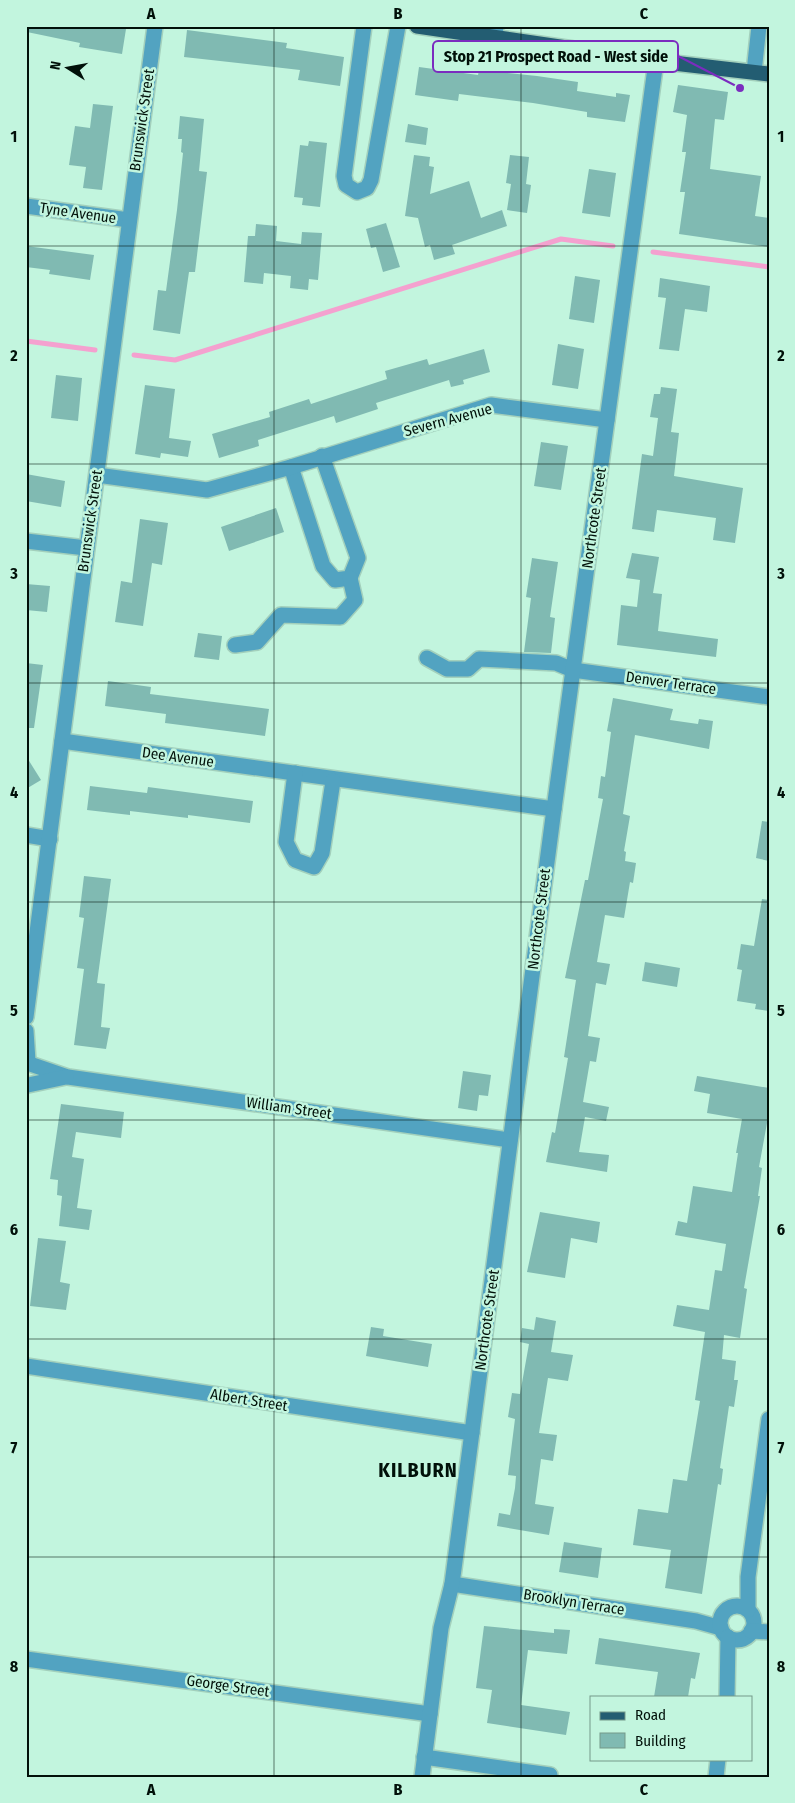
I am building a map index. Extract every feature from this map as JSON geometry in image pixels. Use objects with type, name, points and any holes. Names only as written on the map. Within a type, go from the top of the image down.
[{"type":"main road","points":[[417,26],[495,31],[656,61],[761,73]]},
{"type":"street","name":"Brunswick Street","points":[[26,1017],[155,26]]},
{"type":"street","points":[[364,26],[344,176],[346,185],[357,192],[367,188],[371,180],[398,26]]},
{"type":"street","points":[[759,26],[761,73]]},
{"type":"street","name":"Northcote Street","points":[[422,1777],[441,1628],[452,1584],[554,809],[656,61]]},
{"type":"street","name":"Tyne Avenue","points":[[26,206],[129,220]]},
{"type":"street","name":"Severn Avenue","points":[[97,475],[207,490],[291,467],[490,405],[607,420]]},
{"type":"street","points":[[235,645],[256,642],[281,615],[340,617],[355,600],[350,578],[358,558],[322,456]]},
{"type":"street","points":[[291,467],[323,566],[335,580],[350,578]]},
{"type":"street","points":[[26,541],[86,548]]},
{"type":"street","name":"Denver Terrace","points":[[427,658],[448,669],[468,669],[479,659],[556,663],[573,670],[769,697]]},
{"type":"street","name":"Dee Avenue","points":[[62,741],[295,773],[333,780],[554,809]]},
{"type":"street","points":[[295,773],[286,842],[295,860],[314,867],[322,853],[333,780]]},
{"type":"street","points":[[26,835],[50,839]]},
{"type":"street","points":[[26,1031],[28,1062],[33,1076],[27,1086]]},
{"type":"street","name":"William Street","points":[[28,1062],[68,1077],[510,1140]]},
{"type":"street","name":"William Street","points":[[27,1086],[68,1077]]},
{"type":"street","name":"Albert Street","points":[[26,1366],[472,1433]]},
{"type":"street","points":[[728,1690],[738,1624],[748,1577],[769,1419]]},
{"type":"street","name":"Brooklyn Terrace","points":[[452,1584],[696,1621],[769,1626]]},
{"type":"street","name":"Brooklyn Terrace","points":[[738,1624],[769,1632]]},
{"type":"street","name":"George Street","points":[[26,1659],[430,1714]]},
{"type":"street","points":[[424,1757],[550,1775],[550,1777]]},
{"type":"street","points":[[716,1777],[718,1760]]},
{"type":"building","points":[[28,26],[110,26],[126,29],[122,54],[79,47],[80,43],[27,32]]},
{"type":"building","points":[[187,30],[287,43],[286,48],[344,57],[340,86],[298,80],[300,70],[184,57]]},
{"type":"building","points":[[419,67],[478,75],[479,70],[537,76],[578,82],[577,91],[616,97],[616,93],[630,95],[625,122],[587,117],[587,112],[533,103],[459,94],[458,101],[415,95]]},
{"type":"building","points":[[678,85],[728,92],[724,120],[715,119],[710,169],[761,176],[755,216],[769,218],[769,247],[679,234],[685,192],[680,192],[686,152],[682,152],[687,115],[673,112]]},
{"type":"building","points":[[93,104],[113,106],[102,190],[83,188],[86,167],[69,165],[75,126],[90,128]]},
{"type":"building","points":[[180,116],[204,119],[199,171],[207,172],[195,272],[189,272],[180,334],[153,330],[158,290],[166,291],[177,210],[183,153],[181,152],[182,139],[178,139]]},
{"type":"building","points":[[408,124],[428,128],[426,145],[405,142]]},
{"type":"building","points":[[309,141],[327,143],[320,207],[302,205],[303,198],[294,197],[300,145],[308,146]]},
{"type":"building","points":[[414,155],[430,157],[429,166],[434,167],[430,194],[469,181],[481,218],[502,210],[507,226],[452,245],[455,254],[434,260],[430,245],[425,247],[418,218],[405,216]]},
{"type":"building","points":[[510,155],[529,157],[526,184],[531,185],[527,213],[507,210],[511,184],[506,183]]},
{"type":"building","points":[[589,169],[616,173],[610,217],[582,213]]},
{"type":"building","points":[[386,223],[400,267],[383,272],[376,247],[371,248],[366,229]]},
{"type":"building","points":[[256,224],[277,226],[276,241],[301,244],[302,232],[322,233],[318,280],[309,279],[308,290],[290,288],[291,276],[264,273],[263,284],[244,282],[248,236],[255,236]]},
{"type":"building","points":[[26,246],[94,255],[90,280],[49,274],[50,270],[26,267]]},
{"type":"building","points":[[575,276],[600,280],[594,323],[569,319]]},
{"type":"building","points":[[660,278],[710,286],[707,312],[685,309],[679,351],[659,349],[666,298],[658,297]]},
{"type":"building","points":[[558,344],[584,349],[578,389],[552,385]]},
{"type":"building","points":[[484,349],[490,372],[463,380],[464,384],[451,387],[449,380],[376,403],[378,409],[336,423],[334,416],[258,440],[259,446],[219,458],[212,434],[270,417],[269,412],[309,399],[311,404],[387,379],[385,371],[427,359],[429,365]]},
{"type":"building","points":[[56,375],[82,378],[78,421],[51,418]]},
{"type":"building","points":[[145,385],[175,389],[169,438],[191,441],[188,457],[161,453],[160,458],[135,454]]},
{"type":"building","points":[[661,387],[677,389],[671,432],[679,433],[674,476],[743,488],[735,543],[713,540],[716,518],[657,510],[654,532],[632,529],[642,454],[653,456],[658,418],[650,417],[654,394],[660,394]]},
{"type":"building","points":[[541,442],[568,446],[561,490],[534,486]]},
{"type":"building","points":[[26,474],[65,481],[61,507],[26,501]]},
{"type":"building","points":[[276,508],[284,532],[229,551],[221,527]]},
{"type":"building","points":[[140,519],[168,523],[162,565],[152,563],[143,626],[115,622],[121,581],[132,583]]},
{"type":"building","points":[[632,553],[659,557],[653,593],[662,594],[658,631],[718,639],[716,657],[617,645],[621,605],[637,607],[640,580],[626,578]]},
{"type":"building","points":[[532,558],[558,562],[550,617],[555,618],[551,653],[524,652],[531,598],[526,597]]},
{"type":"building","points":[[26,584],[50,586],[47,612],[26,610]]},
{"type":"building","points":[[198,633],[222,636],[219,660],[194,657]]},
{"type":"building","points":[[26,663],[43,665],[34,728],[26,728]]},
{"type":"building","points":[[108,681],[151,687],[150,694],[269,709],[265,736],[165,723],[166,714],[105,706]]},
{"type":"building","points":[[613,698],[673,709],[670,720],[698,724],[699,719],[713,721],[709,749],[635,735],[623,814],[630,816],[624,851],[626,852],[625,861],[636,863],[633,883],[630,882],[624,918],[605,915],[597,962],[610,964],[606,985],[596,983],[588,1036],[600,1038],[596,1062],[590,1061],[583,1102],[609,1107],[606,1121],[585,1117],[579,1152],[609,1155],[607,1172],[546,1162],[552,1132],[555,1133],[568,1058],[564,1057],[576,980],[565,978],[585,880],[588,880],[603,799],[598,798],[601,776],[605,777],[611,732],[607,731]]},
{"type":"building","points":[[26,756],[41,780],[26,789]]},
{"type":"building","points":[[90,786],[147,793],[148,787],[253,801],[250,823],[188,815],[188,818],[130,811],[130,815],[87,810]]},
{"type":"building","points":[[762,821],[769,822],[769,861],[756,858]]},
{"type":"building","points":[[84,876],[111,879],[97,983],[105,984],[101,1027],[110,1028],[106,1049],[74,1045],[84,969],[77,968],[84,918],[79,917]]},
{"type":"building","points":[[762,899],[769,900],[769,1011],[755,1009],[756,1004],[737,1001],[742,970],[737,969],[741,944],[754,946]]},
{"type":"building","points":[[645,962],[680,968],[677,987],[642,981]]},
{"type":"building","points":[[463,1071],[491,1075],[488,1096],[479,1095],[477,1111],[458,1108]]},
{"type":"building","points":[[697,1076],[769,1088],[769,1123],[767,1123],[759,1167],[762,1168],[758,1196],[760,1196],[744,1288],[747,1289],[740,1338],[724,1335],[722,1359],[736,1361],[734,1380],[738,1380],[734,1407],[729,1406],[720,1468],[723,1469],[721,1485],[718,1484],[702,1594],[665,1588],[671,1550],[633,1545],[638,1509],[668,1513],[673,1479],[687,1481],[700,1401],[695,1400],[705,1332],[673,1326],[677,1305],[709,1310],[715,1270],[722,1271],[726,1244],[675,1235],[678,1221],[687,1223],[693,1186],[732,1192],[738,1153],[736,1153],[742,1119],[707,1113],[710,1094],[694,1091]]},
{"type":"building","points":[[61,1104],[124,1112],[121,1138],[76,1132],[72,1157],[84,1159],[77,1208],[92,1210],[89,1230],[59,1226],[62,1196],[57,1195],[58,1180],[50,1179]]},
{"type":"building","points":[[540,1212],[600,1222],[597,1243],[571,1238],[565,1278],[527,1272]]},
{"type":"building","points":[[38,1238],[66,1241],[60,1282],[70,1284],[66,1310],[30,1306]]},
{"type":"building","points":[[536,1317],[556,1321],[551,1352],[573,1355],[568,1381],[548,1378],[539,1433],[557,1435],[553,1461],[541,1459],[535,1504],[554,1507],[549,1535],[497,1526],[499,1513],[510,1515],[515,1488],[516,1476],[508,1475],[515,1419],[508,1417],[512,1393],[520,1394],[529,1344],[520,1342],[522,1328],[534,1330]]},
{"type":"building","points":[[371,1327],[384,1329],[383,1336],[432,1344],[428,1367],[366,1356]]},
{"type":"building","points":[[564,1542],[602,1548],[598,1578],[559,1572]]},
{"type":"building","points":[[484,1626],[554,1633],[554,1629],[570,1630],[567,1654],[528,1650],[521,1705],[570,1712],[566,1735],[487,1723],[492,1690],[476,1688]]},
{"type":"building","points":[[599,1638],[700,1653],[695,1679],[691,1678],[688,1696],[654,1696],[658,1672],[595,1664]]},
{"type":"waterway","points":[[134,355],[175,360],[561,239],[613,246]]},
{"type":"waterway","points":[[653,252],[769,267]]},
{"type":"waterway","points":[[26,341],[95,350]]},
{"type":"place","name":"Stop 21 Prospect Road - West side","points":[[740,88]]},
{"type":"district","name":"KILBURN","points":[[418,1470]]}]
